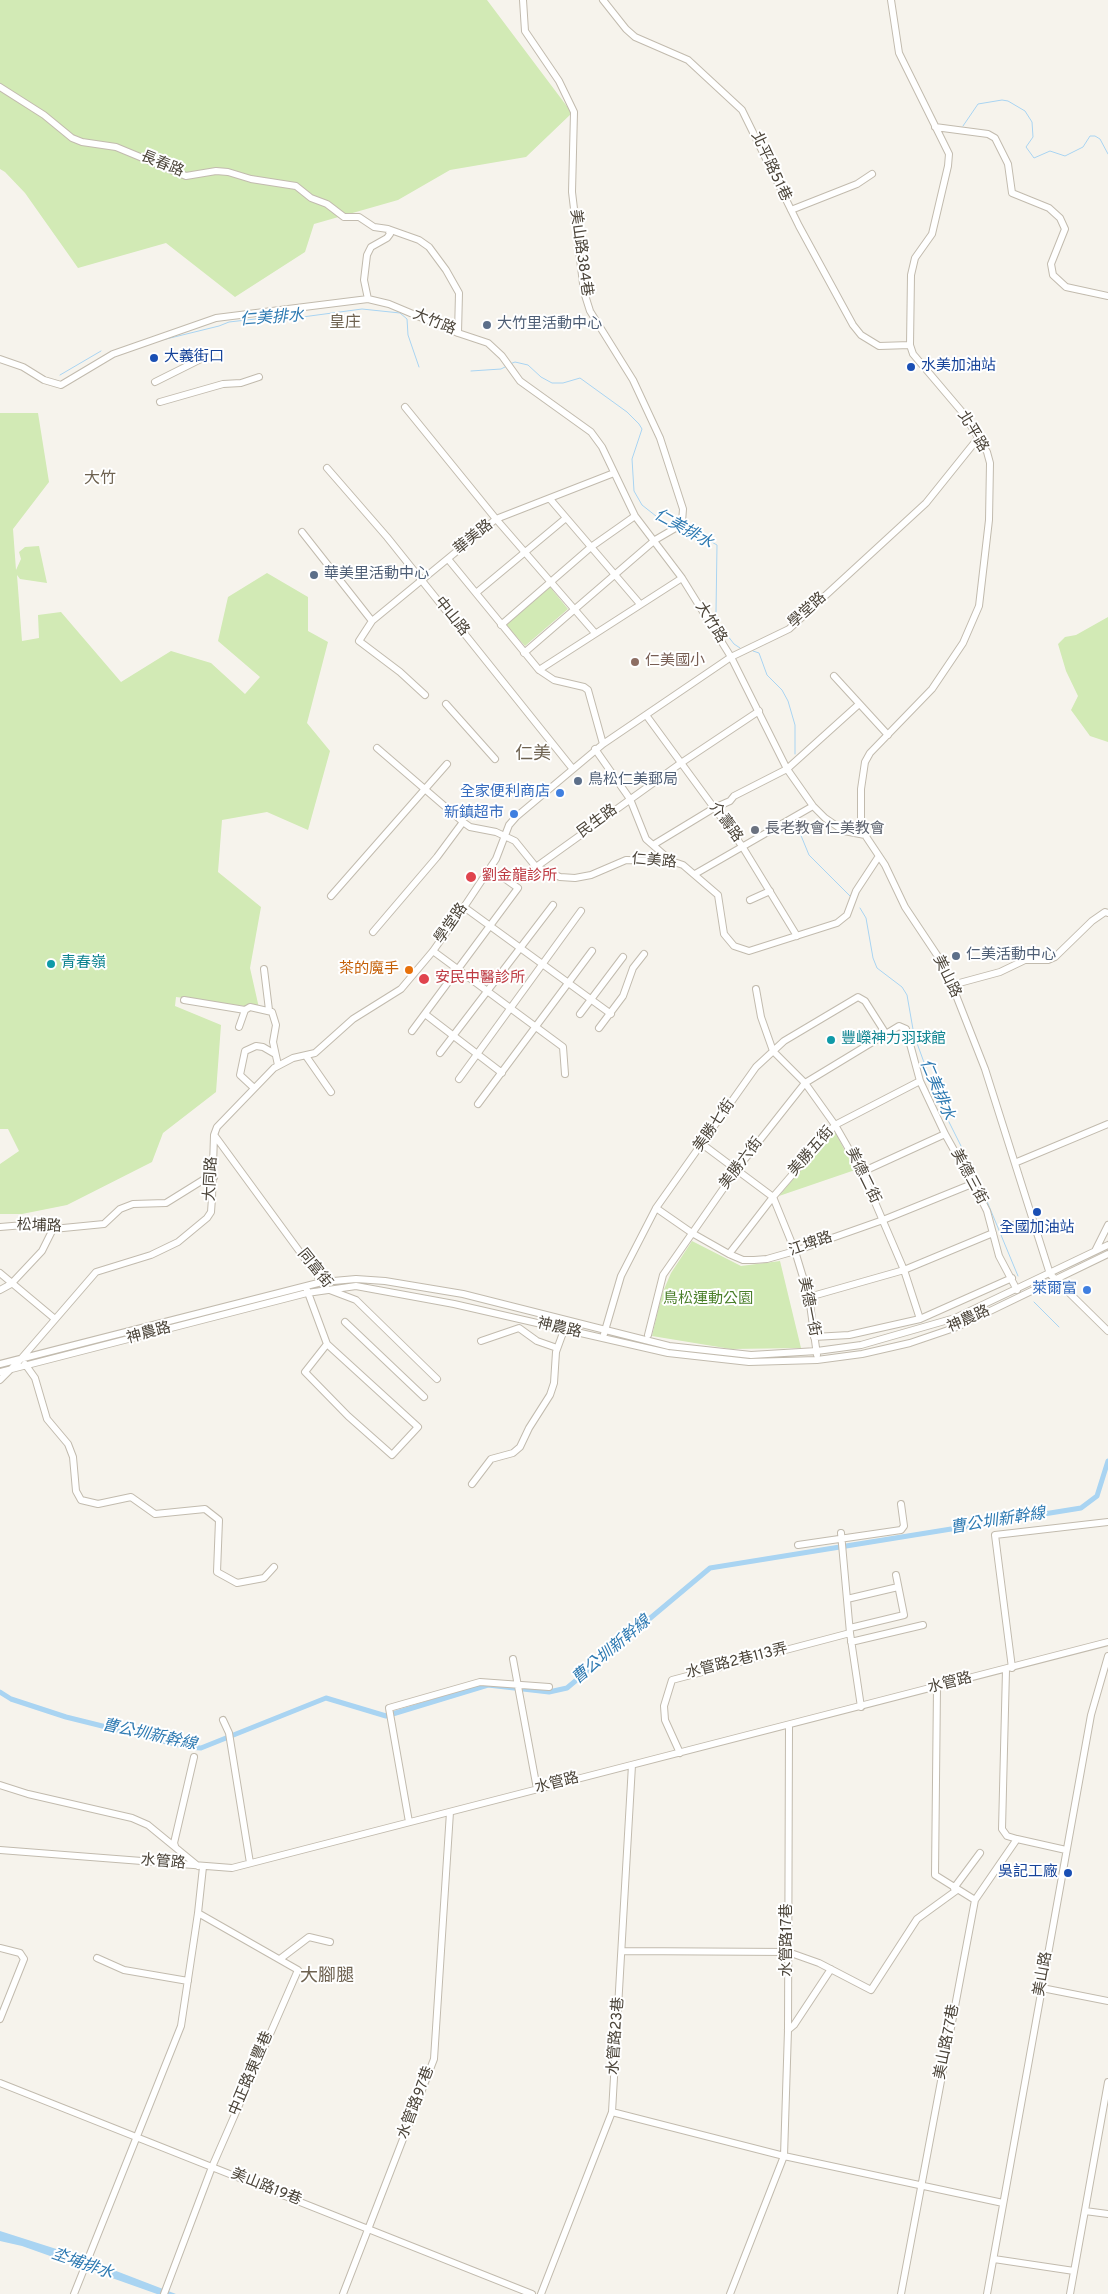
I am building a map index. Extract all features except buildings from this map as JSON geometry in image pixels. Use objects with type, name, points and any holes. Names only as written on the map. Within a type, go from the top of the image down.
[{"type":"street","name":"美山路384巷","points":[[523,0],[525,31],[559,81],[574,112],[572,192],[584,292],[588,305],[633,380],[660,438],[683,509],[682,522],[679,526],[672,532],[655,540]]},
{"type":"street","name":"北平路51巷","points":[[603,0],[635,37],[688,60],[742,110],[791,210],[861,335],[879,346],[910,345]]},
{"type":"street","points":[[891,0],[899,53],[949,154],[948,166],[932,234],[916,258],[910,275],[910,345]]},
{"type":"street","name":"長春路","points":[[0,87],[44,115],[72,138],[82,142],[116,147],[186,176],[216,171],[228,172],[251,179],[296,186],[311,198],[322,201],[344,216],[359,217],[374,227],[388,230],[424,244],[446,270],[459,293],[458,333]]},
{"type":"street","points":[[935,128],[988,134],[995,138],[1008,164],[1012,193],[1048,208],[1060,218],[1065,229],[1051,264],[1053,275],[1066,287],[1108,296]]},
{"type":"street","points":[[791,210],[857,184],[872,174]]},
{"type":"street","points":[[368,299],[364,280],[367,255],[371,247],[387,238],[390,234],[388,230]]},
{"type":"street","name":"大竹路","points":[[0,359],[23,368],[44,380],[61,385],[113,354],[216,318],[368,299],[389,304],[458,333],[488,343],[506,362],[520,381],[591,432],[597,439],[635,516],[682,578],[731,657]]},
{"type":"street","name":"北平路","points":[[865,835],[862,821],[861,789],[865,762],[932,689],[963,643],[979,606],[989,520],[990,463],[979,437],[963,413],[913,354],[910,345]]},
{"type":"street","points":[[156,382],[205,357]]},
{"type":"street","points":[[160,402],[223,384],[241,384],[259,377]]},
{"type":"street","points":[[405,407],[496,519],[595,633]]},
{"type":"street","name":"學堂路","points":[[370,1009],[395,994],[433,951],[496,859],[504,836],[516,817],[572,768],[603,744],[731,657],[789,629],[926,503],[979,437]]},
{"type":"street","name":"中山路","points":[[327,468],[422,581],[572,768]]},
{"type":"street","name":"華美路","points":[[424,695],[400,672],[359,641],[372,622],[496,519],[614,473]]},
{"type":"street","points":[[550,499],[640,604]]},
{"type":"street","points":[[501,625],[591,547],[635,516]]},
{"type":"street","points":[[476,593],[566,518]]},
{"type":"street","points":[[302,532],[372,622]]},
{"type":"street","points":[[524,653],[655,540]]},
{"type":"street","points":[[448,559],[538,670],[554,680],[584,687],[592,700],[594,718],[603,744]]},
{"type":"street","points":[[538,670],[682,578]]},
{"type":"street","points":[[731,657],[787,768],[813,806],[837,828],[865,835]]},
{"type":"street","points":[[834,676],[858,705],[888,735]]},
{"type":"street","points":[[446,704],[495,759]]},
{"type":"street","points":[[653,846],[714,808],[787,768],[858,705]]},
{"type":"street","name":"民生路","points":[[536,867],[681,763],[758,711]]},
{"type":"street","name":"介壽路","points":[[646,715],[742,846],[798,936]]},
{"type":"street","points":[[378,748],[424,790],[470,828],[504,836]]},
{"type":"street","points":[[596,749],[630,799],[646,839],[671,861]]},
{"type":"street","points":[[331,896],[447,764]]},
{"type":"street","points":[[695,874],[813,806]]},
{"type":"street","points":[[373,932],[437,857],[463,822]]},
{"type":"street","name":"美山路","points":[[865,835],[879,856],[905,907],[937,955],[952,985],[985,1069],[1037,1228],[1050,1274],[1108,1330]]},
{"type":"street","name":"仁美路","points":[[504,836],[515,841],[536,867],[560,877],[575,878],[590,875],[626,860],[671,861],[683,865],[718,895],[724,934],[734,946],[748,951],[837,923],[847,915],[856,891],[879,856]]},
{"type":"street","points":[[412,1032],[518,888],[490,868]]},
{"type":"street","points":[[750,900],[770,891]]},
{"type":"street","points":[[440,1053],[553,905]]},
{"type":"street","points":[[464,907],[611,1014]]},
{"type":"street","points":[[458,1079],[581,911]]},
{"type":"street","points":[[952,985],[1000,972],[1025,960],[1048,960],[1055,957],[1092,921],[1105,912],[1108,913]]},
{"type":"street","points":[[433,951],[563,1047],[565,1074]]},
{"type":"street","points":[[478,1104],[592,951]]},
{"type":"street","points":[[599,1028],[623,996],[633,968],[644,954]]},
{"type":"street","points":[[580,1014],[623,957]]},
{"type":"street","points":[[264,969],[269,1010],[274,1017],[276,1025],[273,1042],[278,1065]]},
{"type":"street","points":[[756,989],[761,1017],[773,1051]]},
{"type":"street","name":"美勝七街","points":[[603,1339],[621,1276],[656,1208],[756,1067],[784,1041],[858,997],[865,1000],[886,1034]]},
{"type":"street","points":[[184,1000],[246,1010]]},
{"type":"street","points":[[238,1028],[246,1010],[250,1007],[269,1010]]},
{"type":"street","name":"大同路","points":[[0,1380],[20,1360],[96,1272],[151,1255],[178,1242],[197,1228],[211,1212],[214,1177],[214,1135],[226,1116],[278,1065],[323,1048],[338,1032],[370,1009]]},
{"type":"street","points":[[425,1014],[502,1073]]},
{"type":"street","name":"美德三街","points":[[886,1034],[899,1026],[906,1030],[920,1081],[945,1134],[986,1211],[999,1256],[1017,1290]]},
{"type":"street","name":"美勝六街","points":[[648,1335],[663,1275],[737,1169],[805,1084],[886,1034]]},
{"type":"street","points":[[254,1088],[240,1075],[245,1051],[256,1046],[263,1047],[275,1054]]},
{"type":"street","name":"美德二街","points":[[773,1051],[805,1084],[835,1125],[862,1172],[904,1270],[920,1319]]},
{"type":"street","points":[[306,1056],[331,1092]]},
{"type":"street","name":"美勝五街","points":[[729,1254],[773,1197],[835,1125],[920,1081]]},
{"type":"street","points":[[1016,1162],[1108,1124]]},
{"type":"street","points":[[862,1172],[945,1134]]},
{"type":"street","name":"同富街","points":[[214,1135],[327,1289],[356,1300],[437,1379]]},
{"type":"street","name":"美德一街","points":[[702,1144],[773,1197],[795,1250],[809,1297],[817,1360]]},
{"type":"street","name":"松埔路","points":[[0,1227],[36,1224],[53,1229],[104,1224],[120,1209],[133,1204],[166,1203],[203,1180],[214,1177]]},
{"type":"street","name":"江埤路","points":[[656,1208],[692,1233],[729,1254],[743,1260],[754,1260],[767,1259],[882,1220],[972,1184]]},
{"type":"street","points":[[1010,1225],[1037,1228]]},
{"type":"street","points":[[1091,1262],[1108,1225]]},
{"type":"street","points":[[0,1290],[11,1284],[42,1251],[53,1229]]},
{"type":"street","points":[[809,1297],[904,1270],[993,1233]]},
{"type":"street","name":"神農路","points":[[0,1372],[307,1289],[322,1282],[356,1279],[385,1281],[463,1294],[669,1346],[720,1353],[751,1355],[861,1346],[956,1318],[1108,1245]]},
{"type":"street","name":"神農路","points":[[0,1364],[307,1289],[356,1286],[384,1290],[668,1353],[749,1362],[817,1360],[862,1354],[910,1343],[957,1327],[1108,1254]]},
{"type":"street","points":[[0,1273],[55,1319]]},
{"type":"street","points":[[814,1337],[849,1335],[920,1319],[1012,1278]]},
{"type":"street","points":[[307,1289],[327,1344],[374,1389],[418,1427],[392,1455],[348,1416],[305,1372],[327,1344]]},
{"type":"street","points":[[345,1322],[424,1397]]},
{"type":"street","points":[[481,1341],[519,1328],[537,1341],[558,1348]]},
{"type":"street","points":[[472,1484],[491,1459],[513,1453],[520,1447],[529,1428],[550,1395],[554,1383],[558,1348],[564,1330]]},
{"type":"street","points":[[20,1360],[27,1366],[35,1378],[47,1418],[68,1444],[73,1457],[76,1491],[81,1500],[98,1504],[131,1497],[155,1514],[205,1509],[218,1520],[217,1572],[237,1583],[264,1578],[274,1567]]},
{"type":"street","points":[[798,1545],[900,1530],[904,1526],[901,1504]]},
{"type":"street","points":[[1066,1850],[1016,1839],[1007,1836],[1002,1829],[1009,1669],[995,1535],[1108,1522]]},
{"type":"street","points":[[841,1538],[851,1642],[860,1707]]},
{"type":"street","points":[[850,1630],[904,1615],[896,1575]]},
{"type":"street","points":[[847,1599],[898,1587]]},
{"type":"street","points":[[851,1642],[923,1624]]},
{"type":"street","name":"水管路2巷113弄","points":[[680,1753],[665,1720],[664,1706],[672,1680],[850,1630]]},
{"type":"street","name":"水管路","points":[[0,1850],[232,1868],[1108,1642]]},
{"type":"street","name":"美山路","points":[[988,2294],[1066,1850],[1092,1715],[1106,1672],[1108,1656]]},
{"type":"street","points":[[513,1659],[537,1789]]},
{"type":"street","points":[[410,1822],[388,1709],[390,1707],[480,1682],[518,1688],[550,1687]]},
{"type":"street","points":[[937,1687],[934,1870],[938,1878],[975,1900]]},
{"type":"street","points":[[223,1720],[229,1733],[250,1863]]},
{"type":"street","name":"水管路17巷","points":[[730,2294],[784,2156],[788,2030],[789,1725]]},
{"type":"street","points":[[175,1846],[174,1843],[194,1757]]},
{"type":"street","name":"水管路23巷","points":[[541,2294],[612,2112],[632,1765]]},
{"type":"street","points":[[0,1785],[28,1794],[132,1818],[148,1824],[201,1867],[198,1913],[181,2026],[135,2136],[74,2294]]},
{"type":"street","name":"水管路97巷","points":[[343,2294],[434,2059],[450,1812]]},
{"type":"street","name":"美山路77巷","points":[[901,2294],[975,1900],[1016,1839]]},
{"type":"street","points":[[622,1951],[788,1952],[831,1968],[871,1990],[917,1919],[955,1889],[980,1853]]},
{"type":"street","name":"中正路東豐巷","points":[[164,2294],[212,2167],[298,1970],[198,1913]]},
{"type":"street","points":[[280,1959],[309,1937],[330,1942]]},
{"type":"street","points":[[0,1948],[20,1954],[24,1959],[0,2019]]},
{"type":"street","points":[[97,1958],[124,1970],[188,1981]]},
{"type":"street","points":[[788,2030],[794,2025],[831,1968]]},
{"type":"street","points":[[1042,1988],[1108,2001]]},
{"type":"street","points":[[1070,2294],[1108,2082]]},
{"type":"street","name":"美山路19巷","points":[[0,2083],[532,2294]]},
{"type":"street","points":[[612,2112],[784,2156],[1004,2203]]},
{"type":"street","points":[[1085,2211],[1108,2214]]},
{"type":"street","points":[[994,2259],[1074,2271]]},
{"type":"green space","points":[[0,0],[487,0],[572,113],[526,157],[450,170],[398,200],[314,224],[305,252],[235,297],[166,243],[78,268],[25,193],[0,169]]},
{"type":"green space","points":[[0,413],[38,413],[49,482],[13,529],[16,570],[21,559],[19,552],[25,547],[39,546],[47,583],[20,579],[17,575],[22,641],[39,638],[38,615],[61,612],[121,682],[171,651],[211,663],[245,694],[260,677],[218,641],[228,597],[267,573],[308,597],[308,631],[328,642],[307,723],[330,751],[308,830],[267,812],[222,820],[218,872],[261,907],[250,968],[259,1008],[176,997],[175,1006],[221,1025],[216,1092],[163,1133],[152,1162],[67,1205],[22,1214],[0,1214],[0,1164],[19,1151],[8,1129],[0,1129]]},
{"type":"green space","points":[[550,587],[568,609],[525,646],[506,625]]},
{"type":"green space","points":[[1108,617],[1108,742],[1090,736],[1071,710],[1078,696],[1066,671],[1058,644],[1065,637],[1076,635]]},
{"type":"green space","points":[[834,1130],[855,1170],[779,1196]]},
{"type":"green space","name":"鳥松運動公園","points":[[692,1241],[741,1266],[780,1261],[801,1348],[731,1349],[652,1336],[662,1294],[671,1273]]},
{"type":"water","name":"坔埔排水","points":[[0,2231],[72,2254],[176,2294],[157,2294],[22,2246],[0,2241]]},
{"type":"waterway","points":[[963,126],[978,104],[1002,100],[1008,101],[1025,111],[1032,122],[1033,137],[1026,147],[1034,158],[1050,151],[1065,156],[1083,147],[1090,136],[1100,139],[1108,154]]},
{"type":"waterway","name":"仁美排水","points":[[162,340],[229,322],[264,318],[280,320],[362,309],[400,313],[407,319],[408,335],[419,367]]},
{"type":"waterway","name":"仁美排水","points":[[60,375],[101,351]]},
{"type":"waterway","name":"仁美排水","points":[[510,364],[515,362],[528,365],[541,377],[552,383],[563,383],[580,378],[627,412],[642,429],[632,459],[634,491],[642,505],[661,520],[673,525]]},
{"type":"waterway","name":"仁美排水","points":[[471,371],[501,369],[507,366]]},
{"type":"waterway","name":"仁美排水","points":[[679,529],[699,535],[717,545],[716,612],[718,623],[734,644],[740,648]]},
{"type":"waterway","name":"仁美排水","points":[[753,651],[759,653],[767,675],[782,690],[788,701],[795,725],[795,754]]},
{"type":"waterway","name":"仁美排水","points":[[795,821],[809,855],[851,897]]},
{"type":"waterway","name":"仁美排水","points":[[860,908],[866,918],[873,958],[877,968],[902,987],[907,995],[914,1035],[937,1098],[979,1182],[1018,1276]]},
{"type":"waterway","name":"仁美排水","points":[[1034,1302],[1059,1327]]},
{"type":"waterway","name":"曹公圳新幹線","points":[[0,1692],[11,1699],[66,1717],[187,1747],[201,1748],[326,1698],[386,1716],[488,1685],[549,1692],[567,1688],[710,1568],[1081,1508],[1097,1496],[1108,1461]]},
{"type":"place","name":"大竹里活動中心","points":[[487,325]]},
{"type":"place","name":"大義街口","points":[[154,358]]},
{"type":"place","name":"水美加油站","points":[[911,367]]},
{"type":"place","name":"華美里活動中心","points":[[314,575]]},
{"type":"place","name":"仁美國小","points":[[635,662]]},
{"type":"place","name":"鳥松仁美郵局","points":[[578,781]]},
{"type":"place","name":"全家便利商店","points":[[560,793]]},
{"type":"place","name":"新鎮超市","points":[[514,814]]},
{"type":"place","name":"長老教會仁美教會","points":[[755,830]]},
{"type":"place","name":"劉金龍診所","points":[[471,877]]},
{"type":"place","name":"仁美活動中心","points":[[956,956]]},
{"type":"place","name":"青春嶺","points":[[51,964]]},
{"type":"place","name":"茶的魔手","points":[[409,970]]},
{"type":"place","name":"安民中醫診所","points":[[424,979]]},
{"type":"place","name":"豐嶸神力羽球館","points":[[831,1040]]},
{"type":"place","name":"全國加油站","points":[[1037,1212]]},
{"type":"place","name":"萊爾富","points":[[1087,1290]]},
{"type":"place","name":"吳記工廠","points":[[1068,1873]]},
{"type":"district","name":"皇庄","points":[[345,324]]},
{"type":"district","name":"大竹","points":[[100,480]]},
{"type":"district","name":"仁美","points":[[533,755]]},
{"type":"district","name":"大腳腿","points":[[327,1977]]}]
